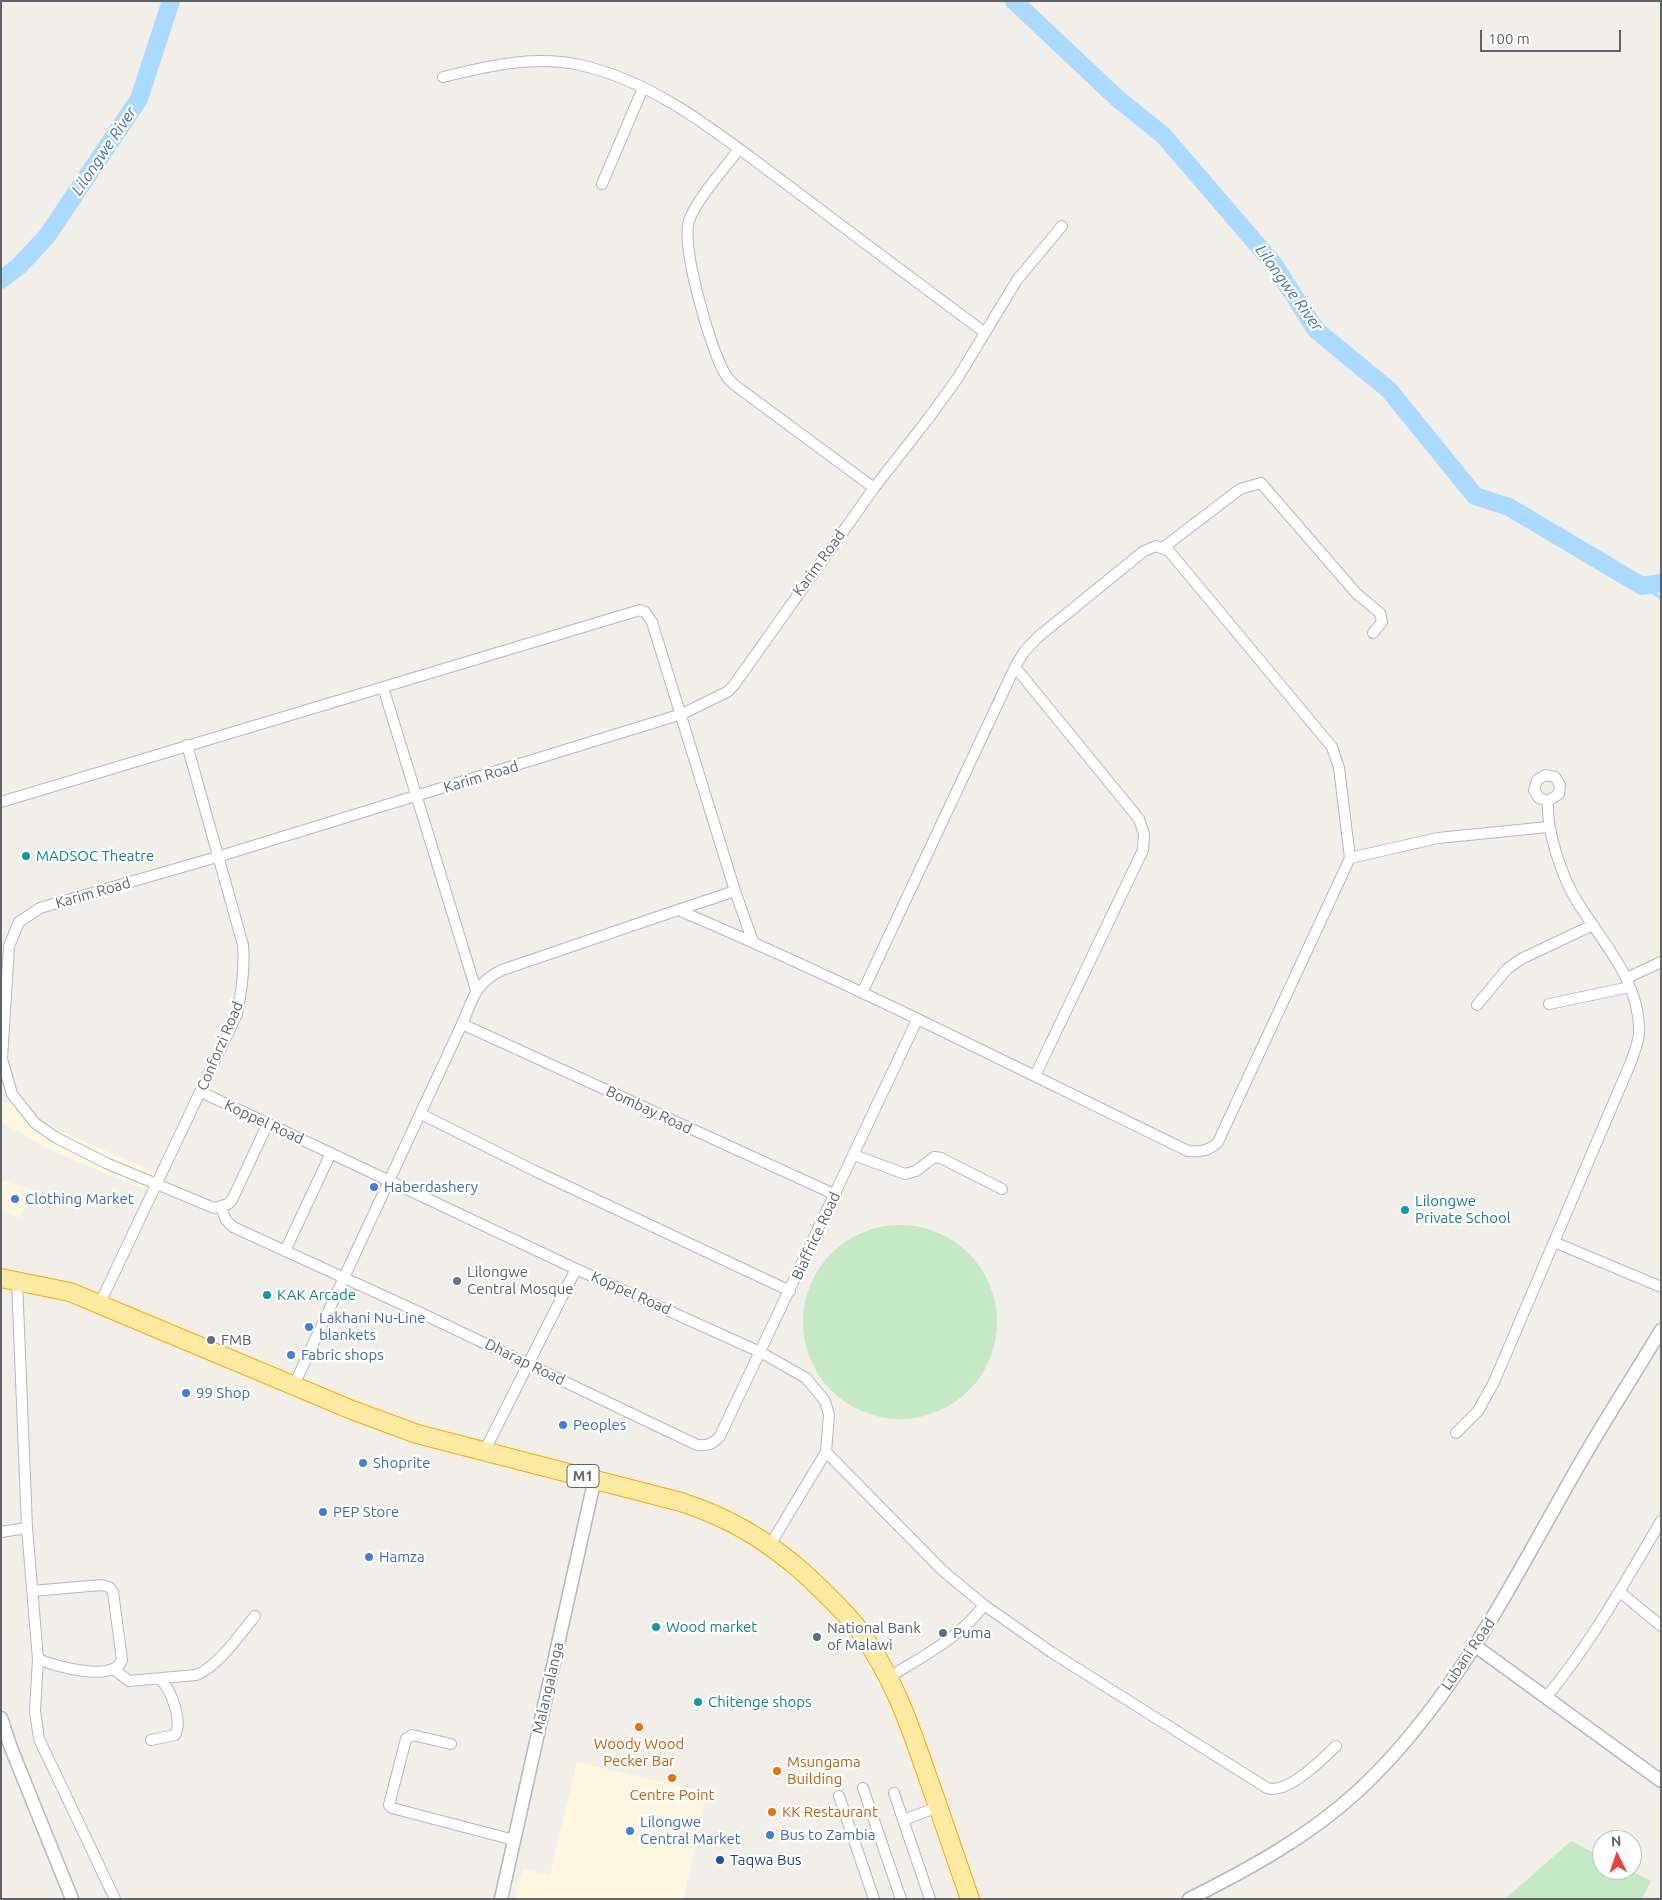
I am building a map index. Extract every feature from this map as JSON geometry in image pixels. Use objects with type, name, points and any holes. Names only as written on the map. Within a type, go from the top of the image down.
[{"type":"highway","name":"M1","points":[[9,1280],[70,1292],[100,1303],[382,1422],[417,1434],[595,1478],[681,1502],[716,1514],[746,1529],[770,1545],[842,1609],[859,1630],[889,1677],[913,1735],[970,1899]]},
{"type":"street","points":[[443,77],[503,63],[551,61],[605,72],[642,88],[686,113],[739,149],[984,332]]},
{"type":"street","points":[[602,184],[642,88]]},
{"type":"street","points":[[739,149],[693,211],[686,236],[699,298],[722,368],[736,386],[874,488]]},
{"type":"street","name":"Karim Road","points":[[221,1207],[207,1207],[55,1137],[35,1123],[12,1094],[2,1059],[8,946],[19,922],[40,908],[217,857],[682,714],[727,692],[734,685],[874,488],[957,379],[1017,280],[1062,226]]},
{"type":"street","points":[[862,993],[1015,667],[1024,652],[1038,638],[1144,551],[1150,548],[1164,547],[1240,489],[1261,483],[1356,593],[1380,613],[1382,622],[1373,633]]},
{"type":"street","points":[[678,910],[754,942],[862,993],[1188,1151],[1205,1151],[1212,1148],[1218,1142],[1350,858],[1339,768],[1332,747],[1164,547]]},
{"type":"street","points":[[1,802],[187,744],[640,610],[645,612],[652,622],[682,714],[735,892],[754,942]]},
{"type":"street","points":[[1015,667],[1139,819],[1144,834],[1143,850],[1034,1076]]},
{"type":"street","points":[[383,686],[476,990]]},
{"type":"street","name":"Conforzi Road","points":[[100,1303],[237,1014],[245,968],[243,945],[187,744]]},
{"type":"street","points":[[1456,1433],[1478,1411],[1494,1382],[1636,1047],[1639,1033],[1638,1018],[1628,982],[1576,900],[1548,827],[1548,801]]},
{"type":"street","points":[[1350,858],[1438,838],[1548,827]]},
{"type":"street","points":[[294,1385],[342,1278],[421,1114],[476,990],[488,977],[502,970],[735,892]]},
{"type":"street","points":[[1477,1005],[1507,969],[1522,959],[1592,925]]},
{"type":"street","points":[[1549,1004],[1628,982],[1661,962]]},
{"type":"street","name":"Biaffrice Road","points":[[707,1446],[714,1443],[720,1436],[836,1195],[917,1020]]},
{"type":"street","name":"Bombay Road","points":[[462,1024],[836,1195]]},
{"type":"street","name":"Koppel Road","points":[[201,1092],[576,1269],[760,1352],[792,1369],[818,1389],[825,1401],[829,1414],[826,1452],[770,1545]]},
{"type":"street","points":[[421,1114],[533,1170],[790,1291]]},
{"type":"street","points":[[221,1207],[232,1200],[268,1123]]},
{"type":"street","points":[[285,1251],[331,1153]]},
{"type":"street","points":[[854,1155],[905,1174],[916,1171],[934,1157],[941,1158],[1002,1189]]},
{"type":"street","name":"Dharap Road","points":[[221,1207],[226,1220],[233,1227],[697,1444],[707,1446]]},
{"type":"street","points":[[1554,1242],[1661,1287]]},
{"type":"street","points":[[484,1452],[576,1269]]},
{"type":"street","points":[[9,1280],[38,1659],[36,1711],[39,1739],[115,1899]]},
{"type":"street","name":"Lubani Road","points":[[1189,1899],[1305,1834],[1358,1790],[1383,1766],[1421,1721],[1474,1645],[1661,1330]]},
{"type":"street","points":[[826,1452],[942,1570],[984,1605],[1051,1652],[1269,1790],[1292,1783],[1336,1746]]},
{"type":"street","name":"Malangalanga","points":[[501,1899],[595,1478]]},
{"type":"street","points":[[1547,1696],[1577,1659],[1620,1592],[1661,1522]]},
{"type":"street","points":[[1,1532],[27,1528]]},
{"type":"street","points":[[32,1590],[101,1585],[109,1587],[113,1592],[122,1660],[120,1666],[115,1670]]},
{"type":"street","points":[[1620,1592],[1661,1626]]},
{"type":"street","points":[[889,1677],[942,1644],[973,1620],[984,1605]]},
{"type":"street","points":[[38,1659],[69,1670],[115,1670],[129,1680],[160,1679],[202,1673],[224,1653],[255,1616]]},
{"type":"street","points":[[1474,1645],[1661,1780]]},
{"type":"street","points":[[151,1740],[175,1735],[177,1730],[174,1700],[166,1685],[160,1679]]},
{"type":"street","points":[[1,1718],[11,1748],[72,1898]]},
{"type":"street","points":[[451,1744],[412,1735],[406,1739],[389,1805],[392,1808],[514,1840]]},
{"type":"street","points":[[863,1788],[901,1899]]},
{"type":"street","points":[[894,1793],[930,1899]]},
{"type":"street","points":[[839,1796],[874,1899]]},
{"type":"street","points":[[903,1820],[938,1808]]},
{"type":"shaded area","points":[[1,1101],[15,1104],[23,1114],[23,1121],[41,1133],[51,1125],[67,1134],[157,1173],[148,1191],[50,1150],[1,1122]]},
{"type":"shaded area","name":"Clothing Market","points":[[1,1180],[34,1190],[20,1218],[1,1209]]},
{"type":"shaded area","name":"Lilongwe Central Market","points":[[577,1762],[708,1793],[683,1899],[515,1899],[523,1869],[550,1875]]},
{"type":"green space","points":[[890,1225],[910,1225],[946,1236],[969,1253],[981,1268],[990,1285],[997,1312],[997,1332],[990,1359],[981,1376],[969,1391],[954,1403],[937,1412],[910,1419],[890,1419],[854,1408],[838,1397],[825,1384],[814,1368],[807,1350],[803,1332],[803,1312],[814,1276],[825,1260],[838,1247],[854,1236],[872,1229]]},
{"type":"green space","points":[[1571,1841],[1592,1852],[1592,1880],[1642,1880],[1642,1876],[1651,1881],[1642,1899],[1505,1899]]},
{"type":"waterway","name":"Lilongwe River","points":[[1,280],[19,266],[47,236],[139,99],[171,1]]},
{"type":"waterway","name":"Lilongwe River","points":[[1014,1],[1118,99],[1163,135],[1273,263],[1316,330],[1389,390],[1475,496],[1509,507],[1642,586],[1661,583]]},
{"type":"waterway","points":[[1642,586],[1661,598]]},
{"type":"place","name":"MADSOC Theatre","points":[[26,856]]},
{"type":"place","name":"Haberdashery","points":[[374,1187]]},
{"type":"place","name":"Clothing Market","points":[[15,1199]]},
{"type":"place","name":"Lilongwe Private School","points":[[1405,1210]]},
{"type":"place","name":"Lilongwe Central Mosque","points":[[457,1281]]},
{"type":"place","name":"KAK Arcade","points":[[267,1295]]},
{"type":"place","name":"Lakhani Nu-Line blankets","points":[[309,1327]]},
{"type":"place","name":"FMB","points":[[211,1340]]},
{"type":"place","name":"Fabric shops","points":[[291,1355]]},
{"type":"place","name":"99 Shop","points":[[186,1393]]},
{"type":"place","name":"Peoples","points":[[563,1425]]},
{"type":"place","name":"Shoprite","points":[[363,1463]]},
{"type":"place","name":"PEP Store","points":[[323,1512]]},
{"type":"place","name":"Hamza","points":[[369,1557]]},
{"type":"place","name":"Wood market","points":[[656,1627]]},
{"type":"place","name":"Puma","points":[[943,1633]]},
{"type":"place","name":"National Bank of Malawi","points":[[817,1637]]},
{"type":"place","name":"Chitenge shops","points":[[698,1702]]},
{"type":"place","name":"Woody Wood Pecker Bar","points":[[639,1727]]},
{"type":"place","name":"Msungama Building","points":[[777,1771]]},
{"type":"place","name":"Centre Point","points":[[672,1778]]},
{"type":"place","name":"KK Restaurant","points":[[772,1812]]},
{"type":"place","name":"Lilongwe Central Market","points":[[630,1831]]},
{"type":"place","name":"Bus to Zambia","points":[[770,1835]]},
{"type":"place","name":"Taqwa Bus","points":[[720,1860]]}]
